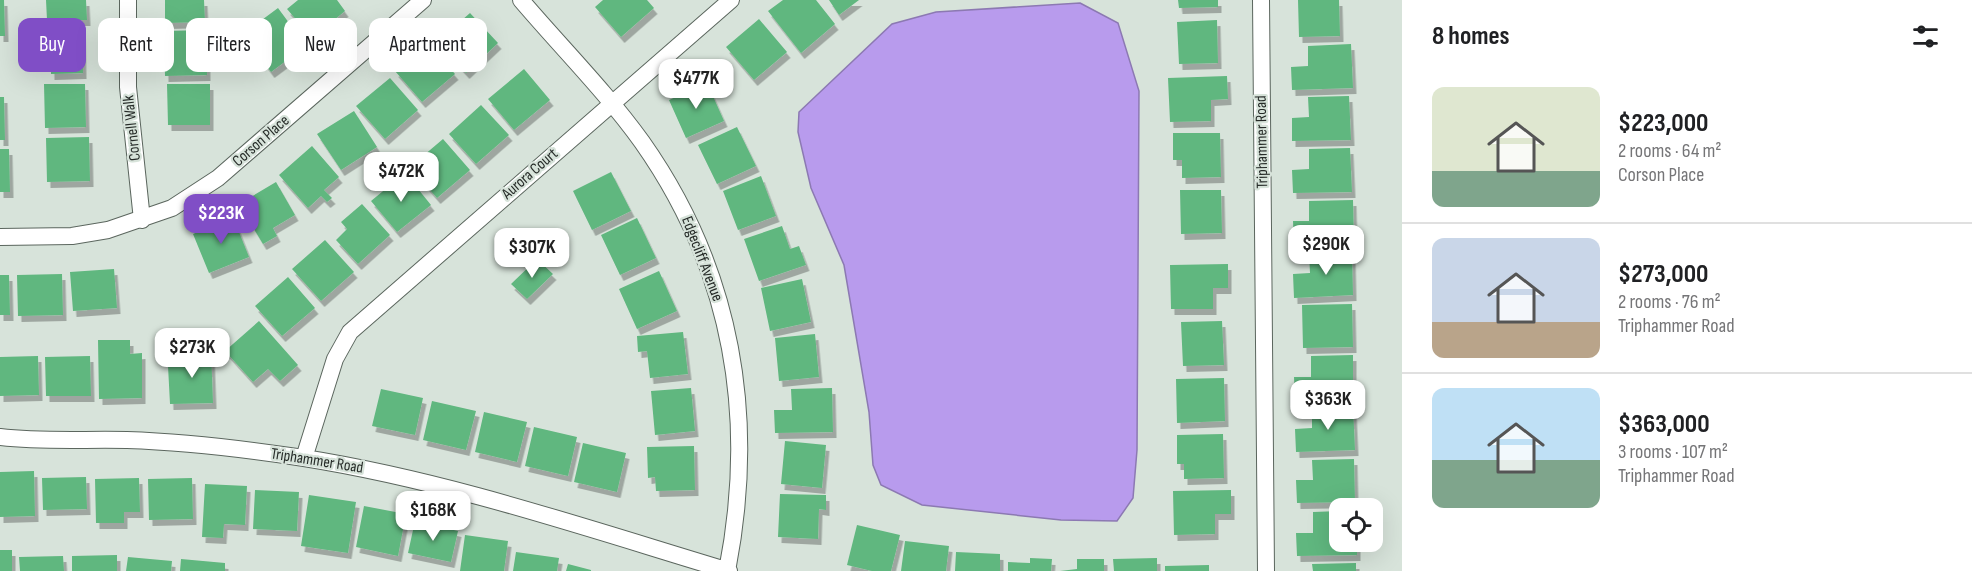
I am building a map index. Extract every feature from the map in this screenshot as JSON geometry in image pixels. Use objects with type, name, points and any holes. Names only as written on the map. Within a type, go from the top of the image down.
[{"type":"street","name":"Cornell Walk","points":[[128,0],[128,87],[142,220]]},
{"type":"street","name":"Corson Place","points":[[0,237],[72,236],[108,230],[172,208],[218,178],[423,0]]},
{"type":"street","name":"Edgecliff Avenue","points":[[521,0],[641,142],[689,223],[711,275],[727,330],[735,378],[741,461],[728,571]]},
{"type":"street","name":"Aurora Court","points":[[304,458],[335,359],[350,332],[731,0]]},
{"type":"street","name":"Triphammer Road","points":[[1261,0],[1266,571]]},
{"type":"street","name":"Triphammer Road","points":[[0,437],[129,440],[216,447],[304,458],[397,475],[482,496],[728,571]]},
{"type":"shaded area","points":[[1080,3],[1118,23],[1139,91],[1137,450],[1133,498],[1117,521],[1061,520],[922,505],[881,485],[873,465],[869,412],[844,265],[811,188],[798,132],[799,112],[892,24],[936,12]]},
{"type":"building","points":[[0,0],[4,0],[5,36],[0,36]]},
{"type":"building","points":[[46,0],[86,0],[87,20],[86,18],[47,18]]},
{"type":"building","points":[[165,0],[204,0],[205,18],[186,18],[186,22],[174,23],[174,18],[165,18]]},
{"type":"building","points":[[298,0],[337,0],[345,11],[336,18],[295,18],[287,9]]},
{"type":"building","points":[[603,0],[647,0],[654,8],[621,37],[595,7]]},
{"type":"building","points":[[783,0],[816,0],[835,24],[801,53],[768,11]]},
{"type":"building","points":[[829,0],[859,0],[839,15]]},
{"type":"building","points":[[1178,0],[1218,0],[1218,7],[1179,8]]},
{"type":"building","points":[[1298,0],[1339,0],[1340,36],[1299,37]]},
{"type":"building","points":[[278,8],[285,18],[284,62],[272,71],[272,18],[265,18]]},
{"type":"building","points":[[470,13],[475,18],[464,18]]},
{"type":"building","points":[[759,19],[787,52],[754,80],[726,47]]},
{"type":"building","points":[[1217,20],[1218,63],[1179,64],[1177,22]]},
{"type":"building","points":[[186,30],[186,72],[207,72],[207,75],[165,76],[165,72],[174,72],[174,31]]},
{"type":"building","points":[[487,31],[498,43],[487,53]]},
{"type":"building","points":[[1351,44],[1353,88],[1292,90],[1291,67],[1308,66],[1308,46]]},
{"type":"building","points":[[524,69],[550,100],[514,130],[488,99]]},
{"type":"building","points":[[51,72],[83,72],[83,73],[51,74]]},
{"type":"building","points":[[396,72],[453,72],[455,74],[422,102]]},
{"type":"building","points":[[1227,76],[1228,99],[1211,100],[1211,121],[1170,122],[1168,78]]},
{"type":"building","points":[[390,78],[418,110],[385,139],[356,106]]},
{"type":"building","points":[[707,83],[724,121],[686,138],[669,100]]},
{"type":"building","points":[[44,84],[85,84],[86,127],[45,128]]},
{"type":"building","points":[[167,84],[210,84],[210,125],[168,125]]},
{"type":"building","points":[[1349,96],[1351,140],[1292,141],[1292,118],[1309,117],[1308,97]]},
{"type":"building","points":[[0,97],[4,97],[5,140],[0,140]]},
{"type":"building","points":[[481,105],[509,135],[476,164],[449,134]]},
{"type":"building","points":[[354,111],[377,147],[341,170],[317,134]]},
{"type":"building","points":[[737,127],[756,166],[717,184],[698,145]]},
{"type":"building","points":[[1173,133],[1220,133],[1221,177],[1182,178],[1182,160],[1173,160]]},
{"type":"building","points":[[89,137],[90,181],[47,182],[46,138]]},
{"type":"building","points":[[443,139],[470,170],[437,198],[410,167]]},
{"type":"building","points":[[312,146],[339,177],[324,190],[332,198],[327,202],[321,196],[308,208],[279,175]]},
{"type":"building","points":[[1350,148],[1352,192],[1293,193],[1292,170],[1309,169],[1309,149]]},
{"type":"building","points":[[0,149],[9,149],[10,192],[0,192]]},
{"type":"building","points":[[611,172],[631,211],[592,230],[573,191]]},
{"type":"building","points":[[405,173],[431,205],[397,232],[371,201]]},
{"type":"building","points":[[761,176],[776,216],[738,230],[723,191]]},
{"type":"building","points":[[276,182],[295,215],[273,228],[277,236],[263,244],[239,204]]},
{"type":"building","points":[[1180,190],[1221,190],[1222,233],[1181,234]]},
{"type":"building","points":[[1353,200],[1354,243],[1294,245],[1293,221],[1309,221],[1309,201]]},
{"type":"building","points":[[362,204],[390,235],[358,264],[336,240],[347,229],[341,222]]},
{"type":"building","points":[[233,217],[249,257],[209,273],[193,234]]},
{"type":"building","points":[[637,218],[656,258],[620,275],[601,235]]},
{"type":"building","points":[[782,226],[790,249],[799,246],[806,265],[759,281],[744,239]]},
{"type":"building","points":[[325,240],[354,272],[321,301],[292,269]]},
{"type":"building","points":[[1352,252],[1353,295],[1294,298],[1293,274],[1310,273],[1309,253]]},
{"type":"building","points":[[537,259],[553,274],[527,299],[511,284]]},
{"type":"building","points":[[1228,264],[1228,288],[1213,288],[1213,309],[1171,309],[1170,265]]},
{"type":"building","points":[[114,269],[117,308],[73,311],[70,272]]},
{"type":"building","points":[[659,271],[677,311],[637,329],[619,289]]},
{"type":"building","points":[[62,274],[63,315],[18,316],[17,275]]},
{"type":"building","points":[[0,275],[9,275],[10,315],[0,315]]},
{"type":"building","points":[[288,277],[315,308],[282,336],[255,306]]},
{"type":"building","points":[[802,279],[811,322],[770,331],[761,288]]},
{"type":"building","points":[[1352,304],[1353,347],[1303,348],[1302,305]]},
{"type":"building","points":[[259,321],[298,365],[280,381],[268,369],[253,382],[225,351]]},
{"type":"building","points":[[1222,321],[1224,365],[1183,366],[1181,322]]},
{"type":"building","points":[[683,332],[688,374],[650,378],[647,351],[638,352],[637,336]]},
{"type":"building","points":[[815,334],[819,377],[779,381],[775,338]]},
{"type":"building","points":[[98,340],[130,340],[130,354],[142,353],[142,398],[99,399]]},
{"type":"building","points":[[211,350],[213,403],[170,404],[168,366],[185,365],[185,351]]},
{"type":"building","points":[[1353,355],[1353,399],[1295,400],[1294,377],[1311,377],[1311,356]]},
{"type":"building","points":[[38,356],[39,395],[0,396],[0,357]]},
{"type":"building","points":[[90,356],[91,396],[46,396],[45,357]]},
{"type":"building","points":[[1224,378],[1225,421],[1177,423],[1176,379]]},
{"type":"building","points":[[691,388],[695,431],[655,435],[651,391]]},
{"type":"building","points":[[832,388],[833,432],[775,433],[774,410],[792,410],[791,389]]},
{"type":"building","points":[[381,389],[423,398],[415,435],[372,426]]},
{"type":"building","points":[[432,401],[476,411],[466,450],[423,440]]},
{"type":"building","points":[[1353,407],[1355,450],[1296,452],[1295,429],[1312,428],[1312,408]]},
{"type":"building","points":[[484,412],[527,422],[517,462],[475,452]]},
{"type":"building","points":[[534,427],[577,437],[568,476],[525,466]]},
{"type":"building","points":[[1223,434],[1224,478],[1184,479],[1184,464],[1177,464],[1177,435]]},
{"type":"building","points":[[785,441],[826,445],[822,488],[781,484]]},
{"type":"building","points":[[583,443],[626,453],[617,492],[574,482]]},
{"type":"building","points":[[694,446],[695,490],[656,491],[655,477],[648,478],[647,447]]},
{"type":"building","points":[[1354,459],[1355,498],[1329,498],[1329,502],[1297,503],[1296,480],[1313,480],[1312,460]]},
{"type":"building","points":[[34,471],[35,516],[0,517],[0,472]]},
{"type":"building","points":[[86,477],[87,509],[43,510],[42,478]]},
{"type":"building","points":[[139,478],[140,512],[124,512],[124,523],[96,523],[95,479]]},
{"type":"building","points":[[192,478],[193,519],[149,520],[148,479]]},
{"type":"building","points":[[205,484],[247,486],[245,525],[224,524],[223,538],[202,537]]},
{"type":"building","points":[[255,490],[299,492],[297,531],[253,529]]},
{"type":"building","points":[[1231,490],[1231,514],[1215,514],[1215,534],[1174,535],[1173,491]]},
{"type":"building","points":[[780,494],[826,495],[826,510],[819,509],[818,539],[778,537]]},
{"type":"building","points":[[309,495],[356,502],[348,553],[301,546]]},
{"type":"building","points":[[364,506],[406,514],[398,556],[356,547]]},
{"type":"building","points":[[1329,511],[1329,552],[1357,552],[1357,555],[1297,556],[1296,533],[1313,533],[1313,512]]},
{"type":"building","points":[[415,521],[458,531],[451,562],[408,553]]},
{"type":"building","points":[[857,525],[900,535],[891,571],[872,571],[847,565]]},
{"type":"building","points":[[465,535],[508,541],[504,571],[460,571]]},
{"type":"building","points":[[905,541],[949,546],[946,571],[901,571]]},
{"type":"building","points":[[0,550],[12,550],[12,571],[0,571]]},
{"type":"building","points":[[516,552],[559,558],[557,571],[513,571]]},
{"type":"building","points":[[956,552],[1000,554],[1000,571],[955,571]]},
{"type":"building","points":[[117,555],[117,571],[72,571],[72,556]]},
{"type":"building","points":[[63,556],[64,571],[20,571],[19,557]]},
{"type":"building","points":[[128,557],[172,561],[171,571],[126,571]]},
{"type":"building","points":[[1030,558],[1052,559],[1051,571],[1008,571],[1008,562],[1030,563]]},
{"type":"building","points":[[1157,558],[1157,571],[1114,571],[1113,559]]},
{"type":"building","points":[[181,559],[225,563],[225,571],[180,571]]},
{"type":"building","points":[[1077,559],[1104,559],[1104,571],[1060,571],[1077,569]]},
{"type":"building","points":[[1356,563],[1356,571],[1313,571],[1312,564]]},
{"type":"building","points":[[568,564],[591,570],[591,571],[566,571]]},
{"type":"building","points":[[1209,565],[1209,571],[1165,571],[1165,566]]}]
